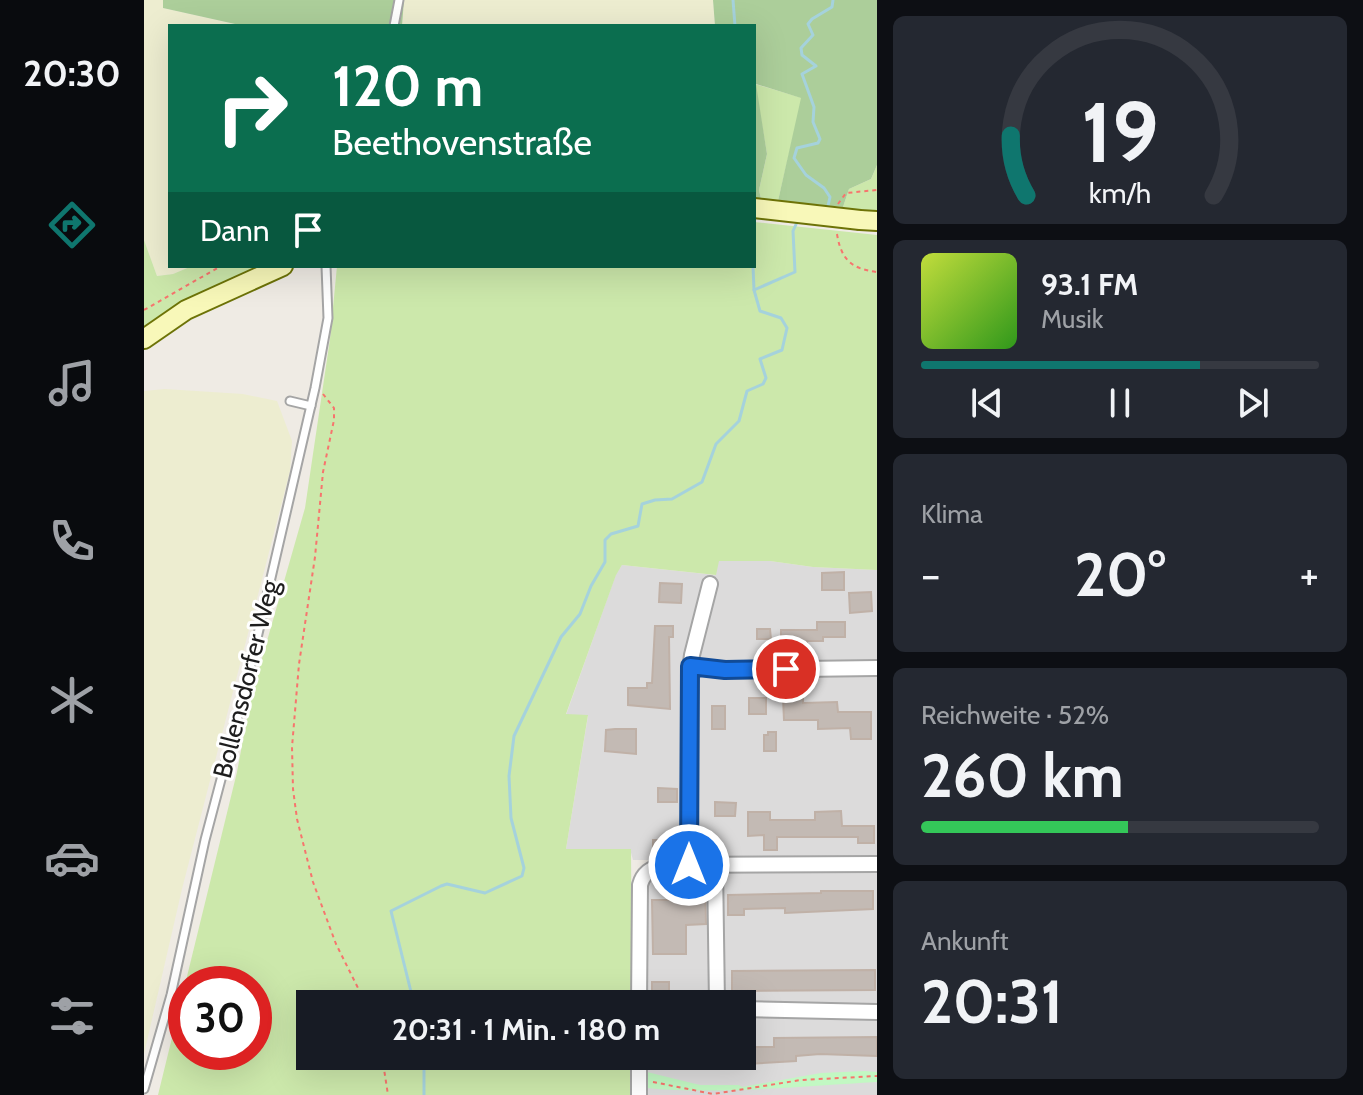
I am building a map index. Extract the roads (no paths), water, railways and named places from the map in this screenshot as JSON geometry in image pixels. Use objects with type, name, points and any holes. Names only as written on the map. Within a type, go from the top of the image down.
[{"type":"main road","points":[[756,208],[869,220]]},
{"type":"main road","points":[[144,339],[186,310],[279,268]]},
{"type":"street","points":[[689,865],[690,666],[710,584]]},
{"type":"street","points":[[690,666],[725,670],[877,668]]},
{"type":"street","points":[[639,990],[640,885],[646,873],[661,865],[877,864]]},
{"type":"street","points":[[715,866],[717,990]]},
{"type":"street","points":[[756,1009],[877,1012]]},
{"type":"street","points":[[639,1070],[639,1095]]},
{"type":"lane","points":[[394,24],[399,0]]},
{"type":"lane","name":"Bollensdorfer Weg","points":[[144,1089],[171,995],[205,840],[248,677],[315,388],[328,318],[326,268]]},
{"type":"lane","points":[[290,401],[311,406]]},
{"type":"waterway","points":[[733,0],[735,24]]},
{"type":"waterway","points":[[822,208],[828,206],[830,197],[824,188],[806,175],[794,158],[797,148],[818,143],[820,139],[813,122],[814,107],[802,74],[816,66],[802,55],[801,48],[813,35],[808,24],[832,7],[833,0]]},
{"type":"waterway","points":[[411,990],[391,911],[447,884],[485,893],[522,876],[524,868],[511,818],[509,776],[514,736],[561,637],[580,614],[605,562],[605,540],[611,534],[638,526],[642,504],[672,499],[702,482],[716,444],[739,421],[747,391],[763,384],[766,378],[760,359],[782,350],[787,328],[781,318],[760,311],[754,290],[795,272],[793,231],[798,220]]},
{"type":"waterway","points":[[753,268],[754,290]]},
{"type":"waterway","points":[[424,1070],[424,1095]]}]
